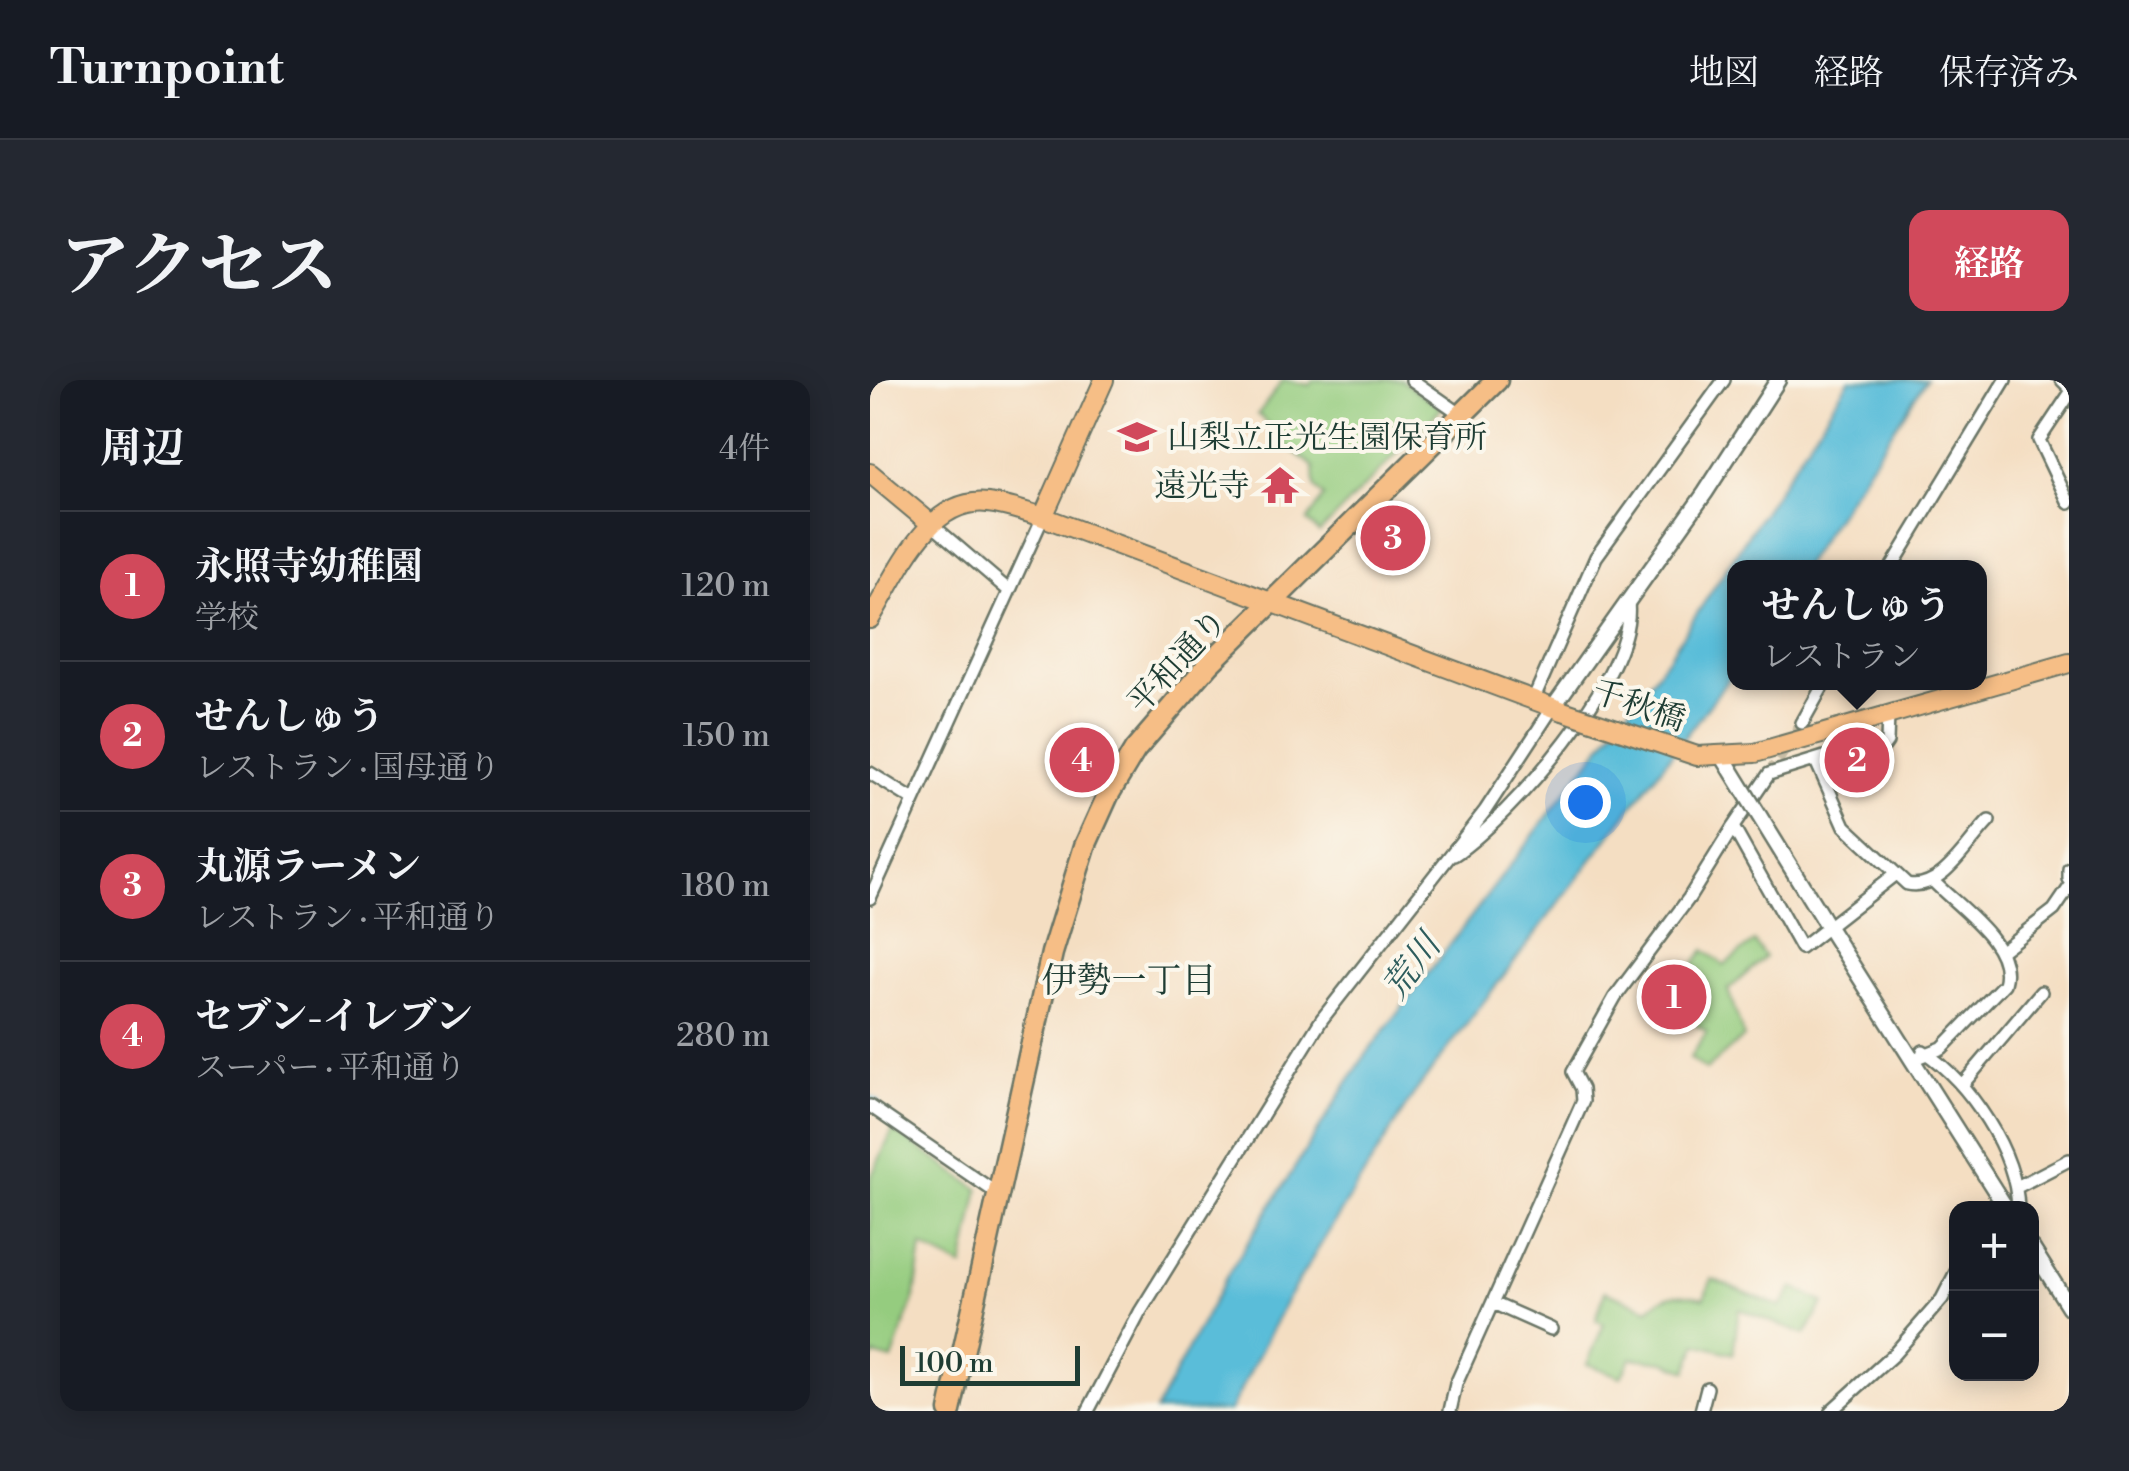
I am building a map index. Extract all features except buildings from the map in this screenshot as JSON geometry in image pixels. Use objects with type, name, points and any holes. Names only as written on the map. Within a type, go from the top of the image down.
[{"type":"highway","name":"平和通り","points":[[950,1411],[1066,899],[1108,795],[1135,750],[1179,696],[1497,380]]},
{"type":"main road","points":[[1043,517],[1104,380]]},
{"type":"main road","points":[[870,473],[930,523],[870,619]]},
{"type":"main road","name":"千秋橋","points":[[930,523],[968,504],[988,502],[1043,517],[1666,749],[1723,757],[1754,753],[1983,690]]},
{"type":"main road","name":"千秋橋","points":[[1987,689],[2066,669]]},
{"type":"street","points":[[1412,380],[1462,416]]},
{"type":"street","points":[[1533,700],[1596,558],[1724,380]]},
{"type":"street","points":[[1088,1411],[1140,1312],[1322,1019],[1485,811],[1558,709],[1778,380]]},
{"type":"street","points":[[1896,560],[2005,380]]},
{"type":"street","points":[[2062,380],[2069,386]]},
{"type":"street","points":[[2069,395],[2039,440],[2069,503]]},
{"type":"street","points":[[870,898],[1007,589],[1043,517]]},
{"type":"street","points":[[930,523],[1007,589]]},
{"type":"street","points":[[1444,862],[1476,840],[1562,746],[1616,657],[1630,618],[1628,603]]},
{"type":"street","points":[[1802,723],[1821,690]]},
{"type":"street","points":[[1450,1411],[1456,1384],[1582,1102],[1582,1089],[1573,1072],[1615,997],[1689,898],[1769,774],[1847,750],[1882,749],[1887,742],[1888,714]]},
{"type":"street","points":[[1723,757],[1825,922],[1917,1056],[2002,1201]]},
{"type":"street","points":[[1816,761],[1845,826],[1894,876],[1920,887],[1934,882],[1989,821]]},
{"type":"street","points":[[870,773],[912,799]]},
{"type":"street","points":[[1733,827],[1801,948],[1825,922],[1894,876]]},
{"type":"street","points":[[2069,869],[2069,879]]},
{"type":"street","points":[[1917,1056],[1942,1048],[2004,984],[2001,950],[1934,882]]},
{"type":"street","points":[[2001,950],[2054,910],[2068,893]]},
{"type":"street","points":[[1962,1085],[2041,992]]},
{"type":"street","points":[[1917,1056],[1962,1085],[2001,1148],[2017,1187],[2018,1201]]},
{"type":"street","points":[[870,1106],[1000,1195]]},
{"type":"street","points":[[2017,1187],[2069,1160]]},
{"type":"street","points":[[2039,1259],[2069,1307]]},
{"type":"street","points":[[1831,1411],[1894,1354],[1949,1286]]},
{"type":"street","points":[[1495,1304],[1551,1330]]},
{"type":"street","points":[[1700,1411],[1707,1388]]},
{"type":"green space","points":[[1283,380],[1310,385],[1313,380],[1401,380],[1442,408],[1319,533],[1307,521],[1324,497],[1315,488],[1314,467],[1274,436],[1276,431],[1258,414]]},
{"type":"green space","points":[[1754,942],[1765,957],[1728,990],[1744,1037],[1706,1070],[1690,1058],[1707,1032],[1684,1017],[1698,995],[1680,983],[1704,950],[1724,965]]},
{"type":"green space","points":[[893,1130],[979,1189],[963,1267],[922,1247],[915,1296],[892,1360],[874,1355],[870,1363],[870,1179]]},
{"type":"green space","points":[[1712,1279],[1781,1307],[1793,1287],[1824,1303],[1805,1335],[1739,1309],[1733,1354],[1697,1344],[1687,1371],[1666,1362],[1631,1358],[1621,1377],[1587,1364],[1604,1324],[1596,1320],[1605,1291],[1649,1309],[1674,1295],[1704,1298]]},
{"type":"water","points":[[1849,380],[1926,380],[1808,560],[1732,560]]},
{"type":"water","points":[[1727,567],[1727,681],[1413,1095],[1286,1301],[1230,1411],[1155,1411],[1228,1274],[1362,1060],[1668,658]]},
{"type":"waterway","points":[[870,1097],[878,1102]]},
{"type":"tunnel","points":[[1769,774],[1802,723]]},
{"type":"place","name":"山梨立正光生園保育所","points":[[1137,437]]},
{"type":"place","name":"遠光寺","points":[[1280,485]]},
{"type":"place","name":"丸源ラーメン","points":[[1393,538]]},
{"type":"place","name":"セブン-イレブン","points":[[1082,760]]},
{"type":"place","name":"せんしゅう","points":[[1857,760]]},
{"type":"place","name":"永照寺幼稚園","points":[[1674,997]]},
{"type":"district","name":"伊勢一丁目","points":[[1129,980]]},
{"type":"water label","name":"荒川","points":[[1411,966]]}]
